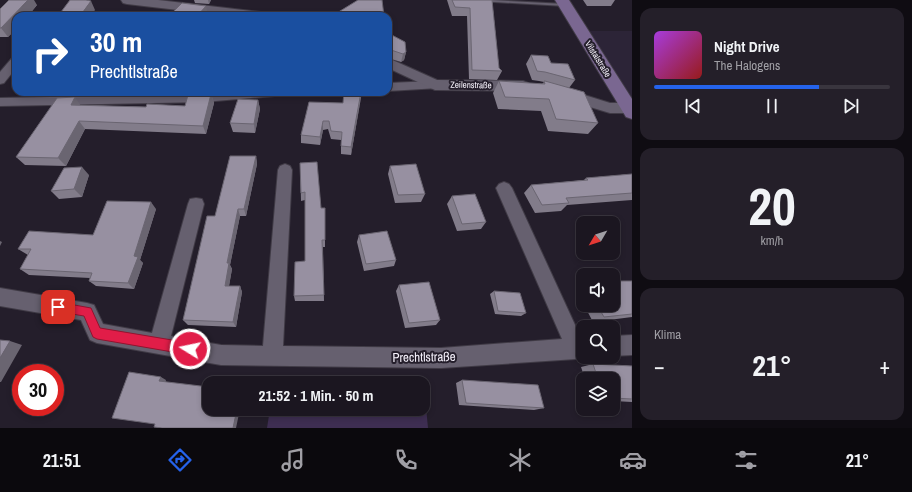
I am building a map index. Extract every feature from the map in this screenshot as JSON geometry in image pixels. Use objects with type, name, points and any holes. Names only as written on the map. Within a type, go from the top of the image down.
[{"type":"main road","name":"Vilstalstraße","points":[[564,2],[630,110]]},
{"type":"street","points":[[127,0],[175,3],[235,12]]},
{"type":"street","name":"Zeilenstraße","points":[[392,64],[435,85],[542,88],[610,108],[630,110]]},
{"type":"street","points":[[0,80],[12,65]]},
{"type":"street","points":[[392,86],[435,85]]},
{"type":"street","points":[[0,102],[204,98],[228,96]]},
{"type":"street","points":[[272,356],[285,170]]},
{"type":"street","name":"Prechtlstraße","points":[[504,188],[576,343]]},
{"type":"street","points":[[159,343],[196,204]]},
{"type":"street","name":"Prechtlstraße","points":[[0,298],[87,312],[97,333],[220,355],[441,358],[576,349]]},
{"type":"street","points":[[620,346],[632,345]]},
{"type":"lane","name":"Vilstalstraße","points":[[494,0],[564,2]]},
{"type":"shaded area","points":[[589,31],[632,31],[632,100]]},
{"type":"shaded area","points":[[269,416],[427,416],[428,428],[267,428]]},
{"type":"building","points":[[9,0],[28,0],[16,12],[12,12],[12,17],[1,28],[0,9]]},
{"type":"building","points":[[70,0],[91,1],[83,12],[61,12]]},
{"type":"building","points":[[358,0],[382,0],[384,12],[338,12]]},
{"type":"building","points":[[452,0],[492,0],[499,68],[502,71],[472,70],[470,8],[455,7]]},
{"type":"building","points":[[182,3],[206,6],[201,12],[173,12]]},
{"type":"building","points":[[392,35],[405,42],[406,52],[403,54],[392,50]]},
{"type":"building","points":[[531,55],[548,56],[551,63],[568,64],[575,80],[537,71]]},
{"type":"building","points":[[499,81],[545,84],[545,81],[584,92],[598,123],[556,119],[549,99],[505,97]]},
{"type":"building","points":[[188,96],[210,96],[203,126],[79,121],[58,158],[16,157],[57,98],[75,97],[71,105],[146,107],[147,104],[185,106]]},
{"type":"building","points":[[344,96],[360,96],[351,147],[341,146],[342,132],[331,131],[329,121],[323,121],[320,137],[301,135],[309,102],[343,103]]},
{"type":"building","points":[[238,99],[258,100],[254,124],[230,123]]},
{"type":"building","points":[[230,156],[256,156],[244,209],[238,209],[227,263],[229,263],[225,286],[240,286],[233,322],[183,320],[207,216],[215,216]]},
{"type":"building","points":[[317,162],[321,208],[325,208],[325,240],[322,240],[324,295],[294,296],[295,262],[305,261],[305,192],[301,193],[300,163]]},
{"type":"building","points":[[416,164],[425,194],[398,195],[390,166]]},
{"type":"building","points":[[82,167],[74,189],[51,191],[64,168]]},
{"type":"building","points":[[632,174],[632,193],[566,198],[569,203],[542,205],[531,185],[588,180],[586,178]]},
{"type":"building","points":[[475,194],[486,222],[462,224],[452,196]]},
{"type":"building","points":[[107,201],[151,202],[134,256],[138,257],[128,283],[89,281],[92,273],[20,269],[31,249],[18,249],[29,231],[93,235]]},
{"type":"building","points":[[387,231],[396,260],[366,264],[359,235]]},
{"type":"building","points":[[620,281],[632,281],[632,314],[604,317],[601,312],[620,312]]},
{"type":"building","points":[[429,282],[440,320],[409,323],[399,285]]},
{"type":"building","points":[[494,291],[520,293],[526,313],[498,311]]},
{"type":"building","points":[[0,340],[10,341],[0,358]]},
{"type":"building","points":[[593,364],[632,366],[632,399],[620,398],[620,372],[596,372]]},
{"type":"building","points":[[129,372],[161,377],[159,381],[202,386],[202,416],[236,416],[233,428],[162,428],[154,427],[155,424],[112,418]]},
{"type":"building","points":[[462,380],[538,385],[544,408],[466,403]]},
{"type":"route","points":[[58,307],[87,312],[97,333],[190,349]]}]
